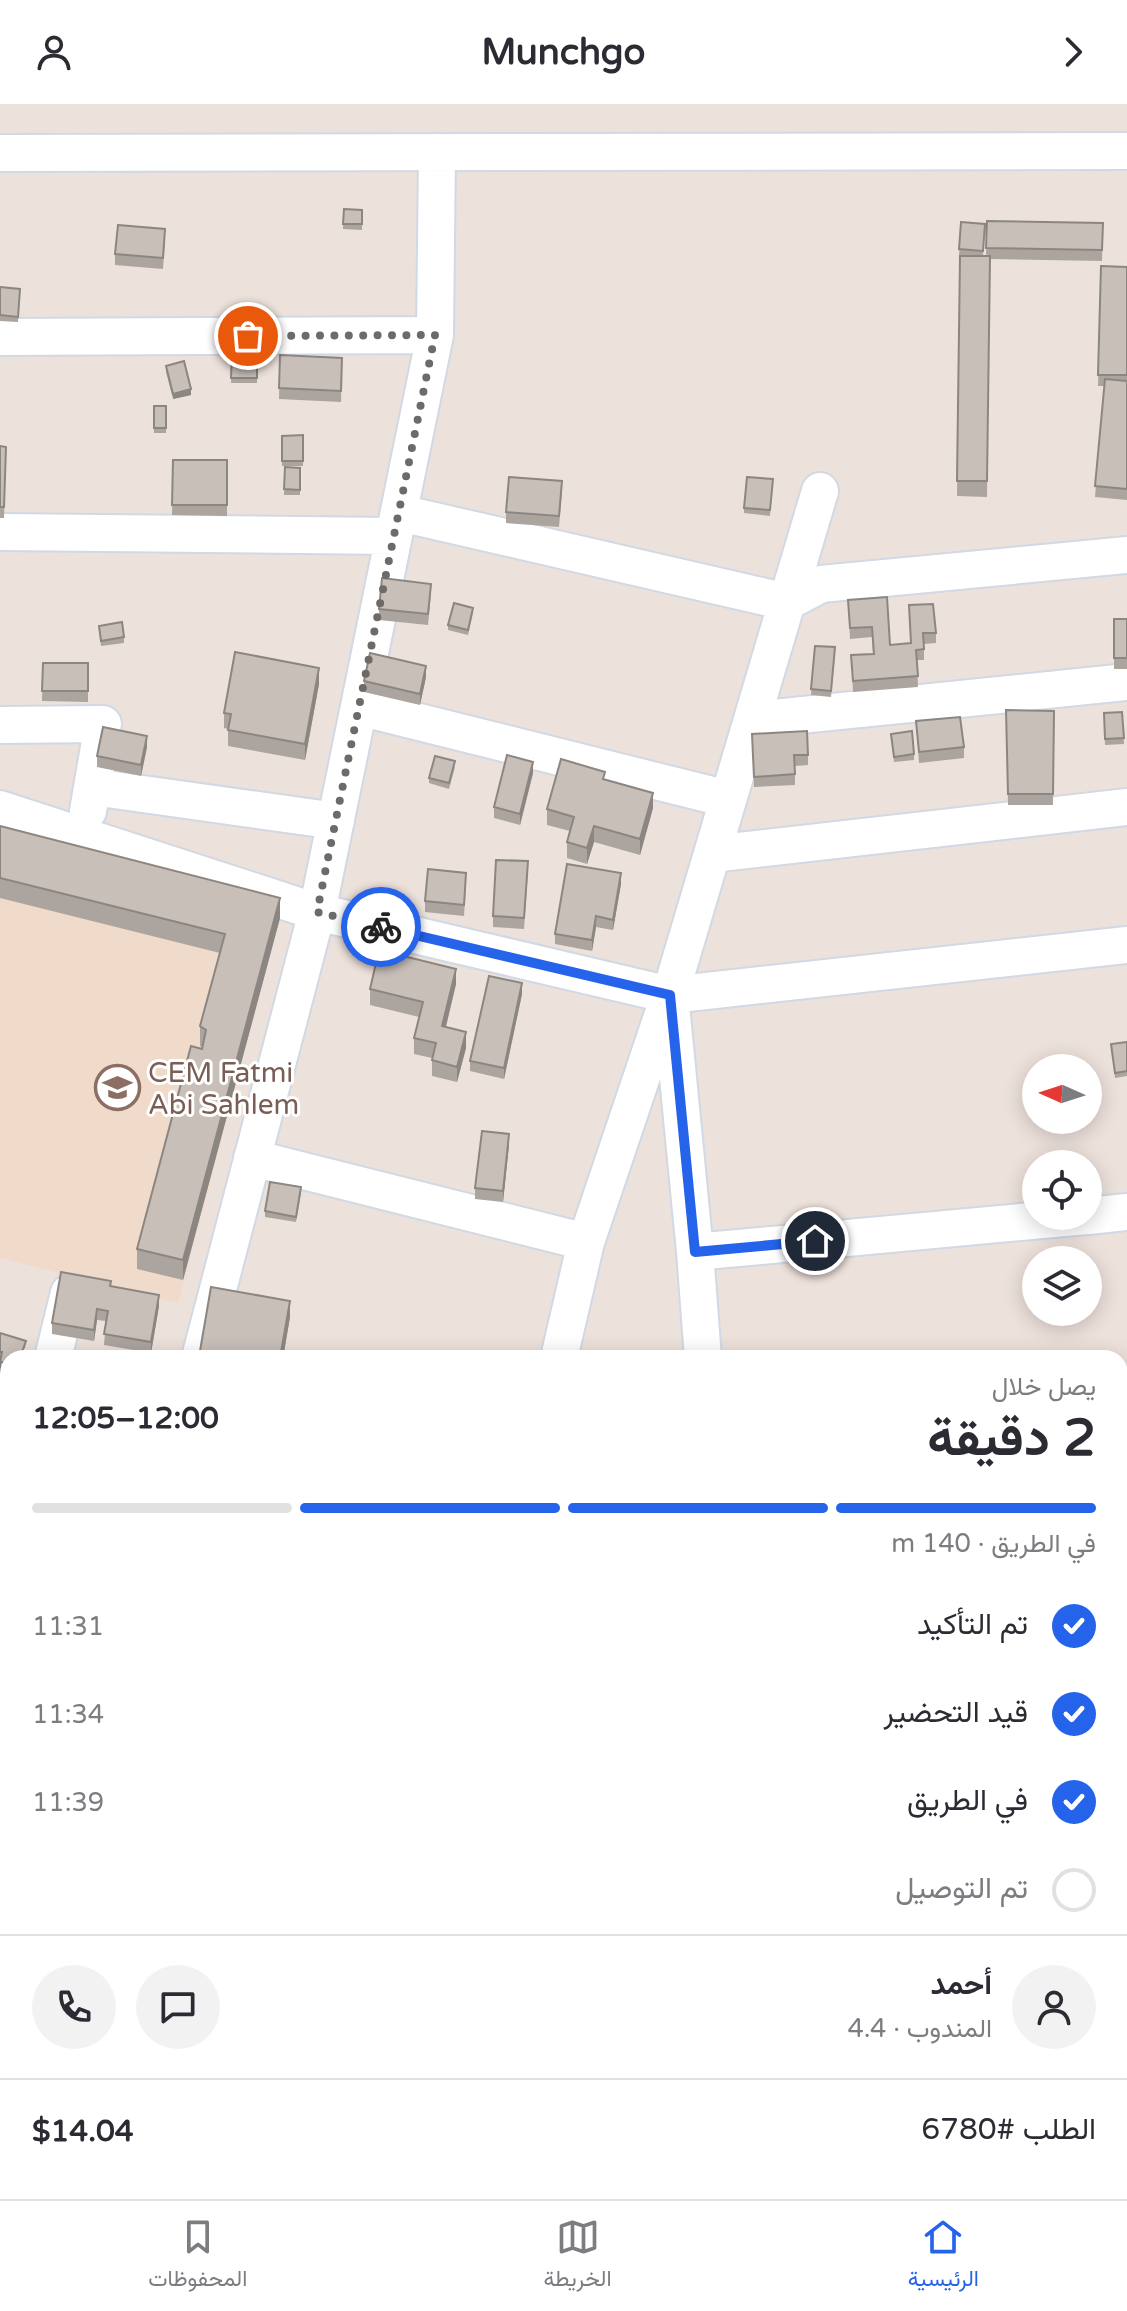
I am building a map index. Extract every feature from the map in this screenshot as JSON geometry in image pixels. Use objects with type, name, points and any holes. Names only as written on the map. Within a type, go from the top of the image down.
[{"type":"street","points":[[0,153],[1127,151]]},
{"type":"street","points":[[202,1350],[317,912],[435,335],[437,152]]},
{"type":"street","points":[[0,337],[435,335]]},
{"type":"street","points":[[561,1350],[586,1242],[670,995],[820,491]]},
{"type":"street","points":[[0,532],[396,525],[787,602],[821,584],[1127,555]]},
{"type":"street","points":[[752,720],[1127,682]]},
{"type":"street","points":[[359,707],[728,799]]},
{"type":"street","points":[[0,725],[103,724],[84,836]]},
{"type":"street","points":[[93,787],[336,821]]},
{"type":"street","points":[[712,854],[1127,807]]},
{"type":"street","points":[[0,809],[317,912],[670,995],[1127,945]]},
{"type":"street","points":[[670,995],[702,1350]]},
{"type":"street","points":[[252,1158],[586,1242]]},
{"type":"street","points":[[1102,1214],[1127,1212]]},
{"type":"street","points":[[695,1252],[1022,1222]]},
{"type":"street","points":[[55,1350],[69,1293]]},
{"type":"shaded area","name":"CEM Fatmi Abi Sahlem","points":[[0,846],[280,918],[178,1303],[0,1258]]},
{"type":"building","points":[[344,209],[362,210],[362,224],[343,224]]},
{"type":"building","points":[[987,221],[1103,223],[1102,250],[986,248]]},
{"type":"building","points":[[961,222],[985,224],[983,251],[959,249]]},
{"type":"building","points":[[118,225],[165,229],[163,258],[115,254]]},
{"type":"building","points":[[960,256],[990,256],[987,481],[957,481]]},
{"type":"building","points":[[1101,266],[1127,267],[1127,375],[1098,375]]},
{"type":"building","points":[[0,287],[20,289],[18,317],[0,315]]},
{"type":"building","points":[[232,353],[257,353],[257,378],[231,378]]},
{"type":"building","points":[[280,355],[342,358],[341,391],[279,388]]},
{"type":"building","points":[[184,361],[191,389],[173,394],[166,366]]},
{"type":"building","points":[[1105,379],[1127,381],[1127,489],[1095,486]]},
{"type":"building","points":[[154,406],[166,406],[166,428],[154,428]]},
{"type":"building","points":[[303,435],[303,461],[282,461],[282,436]]},
{"type":"building","points":[[0,446],[6,447],[4,507],[0,507]]},
{"type":"building","points":[[173,460],[227,460],[227,505],[172,505]]},
{"type":"building","points":[[285,467],[300,468],[300,490],[284,489]]},
{"type":"building","points":[[509,477],[562,481],[559,516],[506,512]]},
{"type":"building","points":[[747,477],[773,479],[770,510],[744,508]]},
{"type":"building","points":[[382,578],[431,584],[428,614],[379,609]]},
{"type":"building","points":[[887,597],[890,645],[911,643],[909,605],[933,604],[936,633],[923,633],[924,649],[916,650],[918,676],[853,681],[851,655],[874,654],[872,627],[850,628],[848,600]]},
{"type":"building","points":[[454,603],[473,608],[468,630],[448,625]]},
{"type":"building","points":[[1114,619],[1127,619],[1127,658],[1114,658]]},
{"type":"building","points":[[122,622],[124,637],[101,641],[99,626]]},
{"type":"building","points":[[815,646],[835,647],[831,691],[811,689]]},
{"type":"building","points":[[235,652],[319,668],[305,744],[228,730],[231,714],[224,713]]},
{"type":"building","points":[[370,653],[426,666],[420,694],[364,681]]},
{"type":"building","points":[[43,663],[88,663],[88,691],[42,691]]},
{"type":"building","points":[[1006,710],[1054,711],[1053,794],[1008,794]]},
{"type":"building","points":[[1122,712],[1124,738],[1105,739],[1104,713]]},
{"type":"building","points":[[960,717],[964,747],[919,752],[916,721]]},
{"type":"building","points":[[103,727],[147,736],[141,765],[97,756]]},
{"type":"building","points":[[807,731],[808,755],[794,755],[795,774],[754,777],[752,734]]},
{"type":"building","points":[[912,731],[914,754],[894,757],[891,734]]},
{"type":"building","points":[[507,755],[533,762],[520,814],[494,807]]},
{"type":"building","points":[[435,756],[455,761],[449,783],[429,778]]},
{"type":"building","points":[[561,759],[605,772],[603,779],[653,793],[640,839],[594,826],[587,848],[567,842],[574,817],[547,809]]},
{"type":"building","points":[[0,826],[280,898],[183,1260],[137,1249],[191,1046],[202,1049],[206,1030],[200,1026],[225,934],[0,878]]},
{"type":"building","points":[[496,860],[528,861],[524,918],[493,916]]},
{"type":"building","points":[[567,864],[621,873],[613,920],[596,916],[592,940],[555,934]]},
{"type":"building","points":[[428,869],[466,873],[464,905],[425,901]]},
{"type":"building","points":[[379,950],[456,969],[442,1026],[466,1032],[457,1067],[432,1060],[436,1043],[414,1038],[423,1002],[370,989]]},
{"type":"building","points":[[489,976],[522,983],[504,1068],[470,1061]]},
{"type":"building","points":[[1127,1042],[1127,1071],[1115,1073],[1111,1044]]},
{"type":"building","points":[[482,1131],[509,1134],[503,1191],[475,1188]]},
{"type":"building","points":[[270,1182],[301,1187],[296,1217],[265,1211]]},
{"type":"building","points":[[61,1272],[111,1281],[110,1286],[159,1295],[151,1342],[104,1334],[108,1311],[97,1309],[94,1330],[52,1323]]},
{"type":"building","points":[[211,1287],[290,1301],[281,1350],[200,1350]]},
{"type":"building","points":[[0,1333],[26,1341],[23,1350],[0,1350]]},
{"type":"way so far","points":[[248,336],[435,335],[317,912],[381,927]]},
{"type":"place","name":"CEM Fatmi Abi Sahlem","points":[[117,1088]]},
{"type":"route","points":[[381,927],[670,995],[695,1252],[815,1241]]}]
